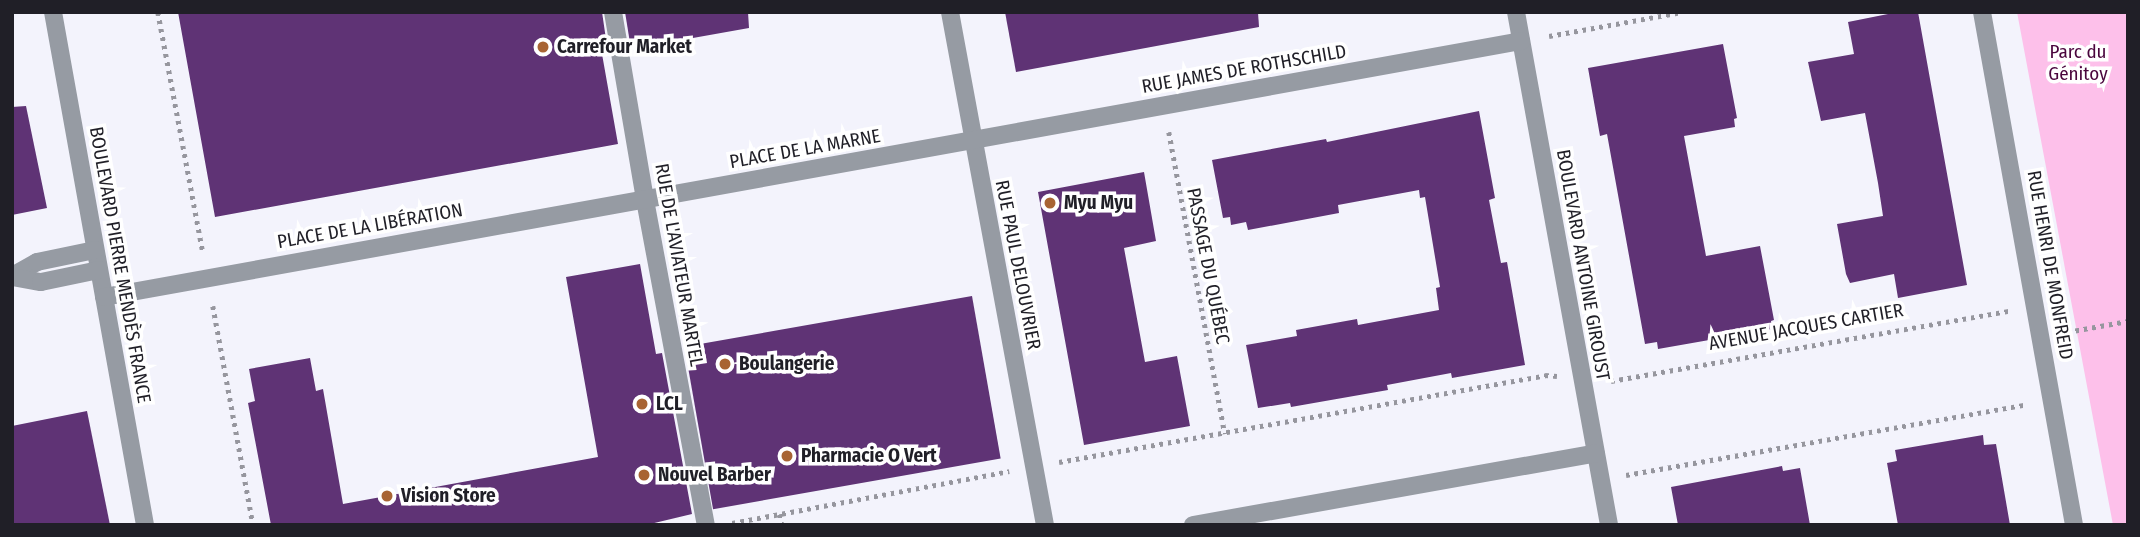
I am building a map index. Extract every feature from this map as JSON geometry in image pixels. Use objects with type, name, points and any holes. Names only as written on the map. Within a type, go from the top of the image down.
[{"type":"street","name":"BOULEVARD PIERRE MENDÈS FRANCE","points":[[54,12],[145,525]]},
{"type":"street","name":"RUE DE L'AVIATEUR MARTEL","points":[[613,12],[706,525]]},
{"type":"street","name":"RUE PAUL DELOUVRIER","points":[[950,12],[1045,525]]},
{"type":"street","name":"BOULEVARD ANTOINE GIROUST","points":[[1516,12],[1609,525]]},
{"type":"street","name":"RUE HENRI DE MONFREID","points":[[1982,12],[2037,306],[2074,525]]},
{"type":"street","name":"RUE JAMES DE ROTHSCHILD","points":[[974,141],[1164,103],[1521,41]]},
{"type":"street","name":"PLACE DE LA MARNE","points":[[645,200],[974,141]]},
{"type":"street","name":"PLACE DE LA LIBÉRATION","points":[[104,297],[645,200]]},
{"type":"street","points":[[12,276],[37,262],[95,250]]},
{"type":"street","points":[[12,276],[41,282],[99,270]]},
{"type":"street","points":[[1194,525],[1596,453]]},
{"type":"path","points":[[1521,41],[1682,12]]},
{"type":"path","name":"PASSAGE DU QUÉBEC","points":[[1164,103],[1225,434]]},
{"type":"path","name":"AVENUE JACQUES CARTIER","points":[[720,525],[1545,375],[1621,381],[2037,306]]},
{"type":"path","points":[[2042,336],[2128,321]]},
{"type":"path","points":[[1601,479],[2051,400]]},
{"type":"path","points":[[780,514],[782,525]]},
{"type":"green space","name":"Parc du Génitoy","points":[[2017,12],[2128,12],[2128,525],[2113,525]]},
{"type":"building","points":[[178,12],[602,12],[608,53],[602,54],[618,144],[215,217]]},
{"type":"building","points":[[625,12],[748,12],[749,28],[631,49]]},
{"type":"building","points":[[1005,12],[1258,12],[1259,27],[1016,72]]},
{"type":"building","points":[[1898,12],[1918,12],[1967,285],[1898,298],[1894,274],[1850,283],[1846,274],[1837,224],[1883,216],[1878,183],[1865,113],[1821,121],[1808,62],[1854,54],[1848,22]]},
{"type":"building","points":[[1723,44],[1737,118],[1734,119],[1735,127],[1684,136],[1706,256],[1760,246],[1774,320],[1771,321],[1772,329],[1658,349],[1657,342],[1645,344],[1607,134],[1600,136],[1588,68]]},
{"type":"building","points":[[26,106],[47,208],[12,215],[12,107]]},
{"type":"building","points":[[1479,111],[1495,198],[1489,200],[1501,263],[1507,262],[1525,365],[1452,378],[1451,373],[1387,385],[1388,390],[1291,407],[1290,403],[1258,408],[1246,345],[1297,336],[1296,330],[1357,319],[1358,325],[1439,310],[1436,288],[1440,287],[1425,197],[1420,198],[1419,190],[1338,205],[1339,213],[1248,230],[1246,222],[1231,225],[1230,217],[1223,218],[1212,160],[1326,139],[1327,142]]},
{"type":"building","points":[[1144,172],[1156,241],[1124,248],[1145,362],[1177,356],[1190,426],[1084,445],[1038,192]]},
{"type":"building","points":[[640,264],[656,354],[662,353],[692,514],[646,525],[271,525],[248,403],[255,401],[249,369],[310,358],[316,391],[323,389],[343,504],[598,457],[566,277]]},
{"type":"building","points":[[972,296],[1001,458],[713,509],[684,347]]},
{"type":"building","points":[[87,411],[110,525],[12,525],[12,426]]},
{"type":"building","points":[[1983,435],[1984,445],[1996,444],[2010,525],[1898,525],[1887,463],[1897,461],[1895,450]]},
{"type":"building","points":[[1782,466],[1783,471],[1800,468],[1810,525],[1678,525],[1671,487]]},
{"type":"place","name":"Carrefour Market","points":[[543,47]]},
{"type":"place","name":"Myu Myu","points":[[1050,203]]},
{"type":"place","name":"Boulangerie","points":[[725,364]]},
{"type":"place","name":"LCL","points":[[642,404]]},
{"type":"place","name":"Pharmacie O Vert","points":[[787,456]]},
{"type":"place","name":"Nouvel Barber","points":[[644,475]]},
{"type":"place","name":"Vision Store","points":[[387,496]]}]
